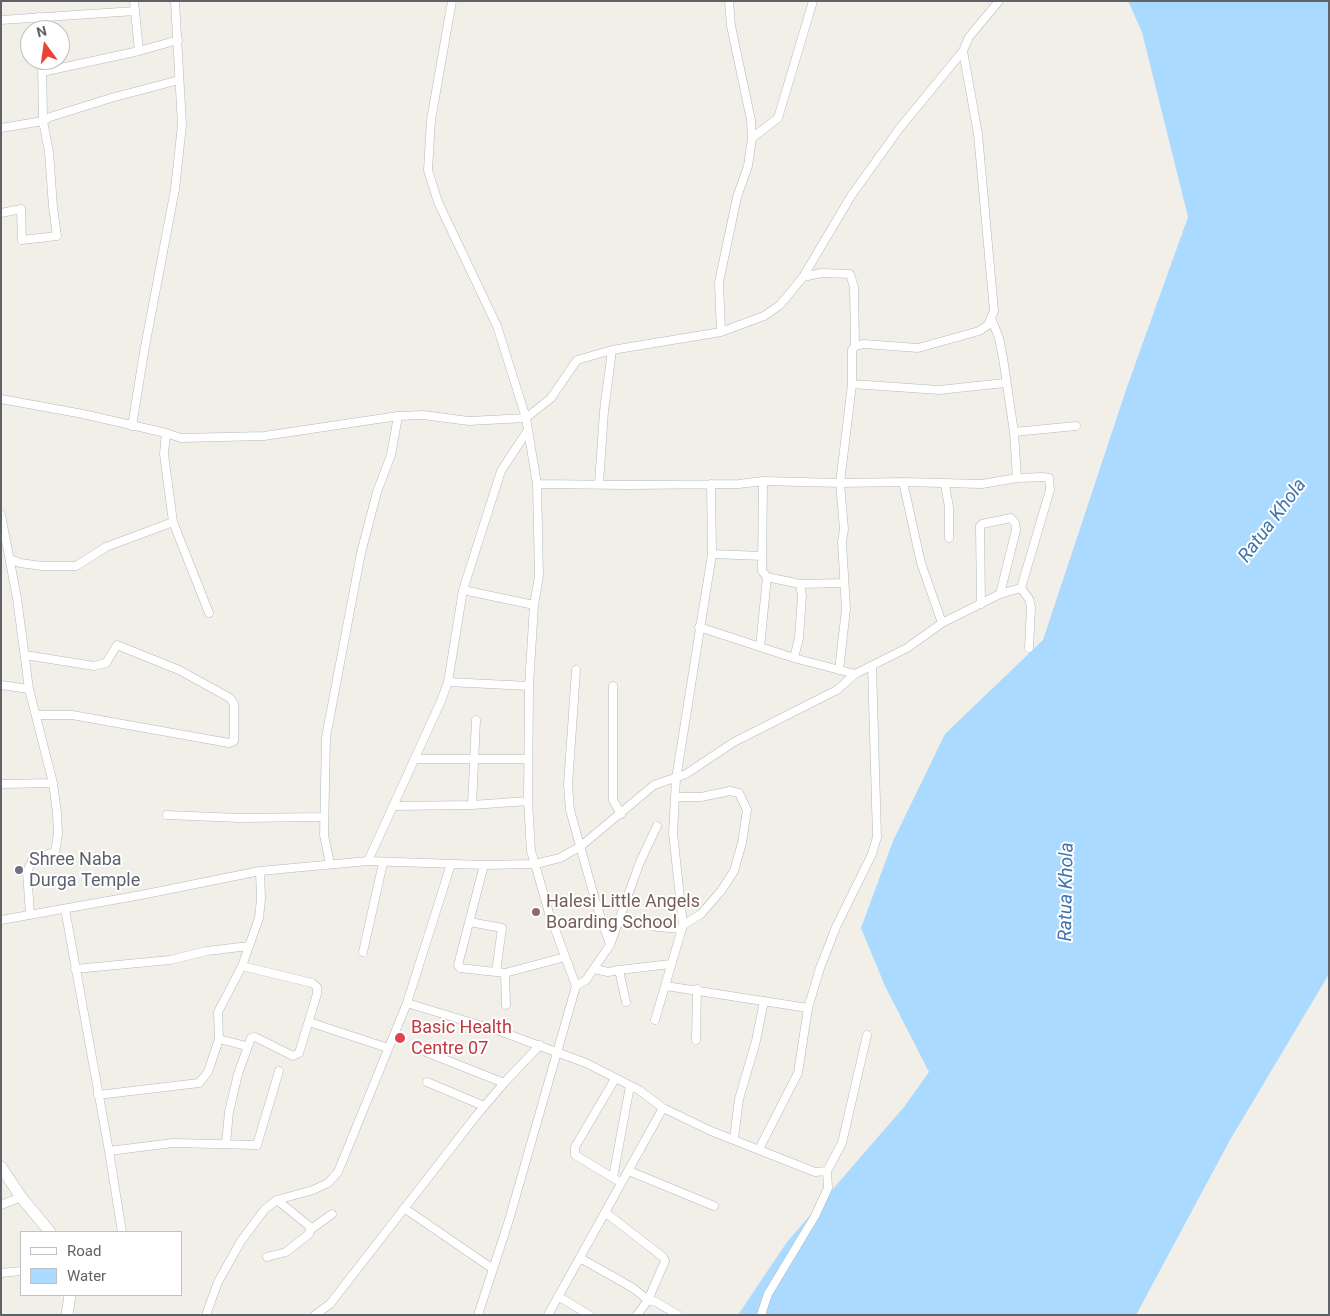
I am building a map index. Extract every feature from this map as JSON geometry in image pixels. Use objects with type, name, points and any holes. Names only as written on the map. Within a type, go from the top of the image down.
[{"type":"street","points":[[134,1],[139,51]]},
{"type":"street","points":[[132,426],[175,189],[182,125],[176,1]]},
{"type":"street","points":[[452,1],[431,120],[428,170],[438,202],[497,326],[526,418],[537,484],[539,576],[534,604],[529,686],[528,801],[531,851],[549,913],[576,986],[478,1315]]},
{"type":"street","points":[[720,332],[720,282],[737,197],[748,166],[752,138],[751,120],[731,26],[729,1]]},
{"type":"street","points":[[752,138],[778,118],[813,1]]},
{"type":"street","points":[[1,399],[83,414],[166,432],[182,438],[264,436],[398,416],[423,415],[469,421],[526,418],[551,398],[577,360],[612,350],[720,332],[764,316],[780,305],[803,277],[851,196],[899,129],[963,51],[970,37],[999,1]]},
{"type":"street","points":[[1,20],[135,11]]},
{"type":"street","points":[[1,213],[21,209],[22,240],[57,236],[52,207],[49,152],[43,121],[42,72],[139,51],[178,40]]},
{"type":"street","points":[[855,346],[864,344],[918,348],[979,331],[988,325],[994,311],[979,143],[963,51]]},
{"type":"street","points":[[1,128],[43,121],[50,117],[111,98],[179,80]]},
{"type":"street","points":[[803,277],[821,273],[850,274],[854,287],[855,346],[852,350],[852,384],[840,483],[844,529],[842,542],[846,610],[839,670]]},
{"type":"street","points":[[991,318],[999,338],[1014,432],[1017,478]]},
{"type":"street","points":[[599,483],[604,411],[612,350]]},
{"type":"street","points":[[852,384],[939,390],[1005,383]]},
{"type":"street","points":[[330,864],[324,835],[326,736],[361,553],[377,492],[390,455],[398,416]]},
{"type":"street","points":[[1014,432],[1076,426]]},
{"type":"street","points":[[368,861],[448,682],[463,590],[501,471],[528,430]]},
{"type":"street","points":[[166,432],[164,454],[173,522],[209,613]]},
{"type":"street","points":[[537,484],[711,484],[763,481],[903,482],[945,485],[982,484],[1043,476],[1049,478],[1050,490],[1021,588]]},
{"type":"street","points":[[763,481],[762,571],[768,577],[800,584],[844,582]]},
{"type":"street","points":[[903,482],[921,563],[942,623]]},
{"type":"street","points":[[656,1020],[683,927],[674,852],[676,779],[698,627],[712,554],[711,484]]},
{"type":"street","points":[[945,485],[949,507],[949,538]]},
{"type":"street","points":[[1,515],[10,559],[30,689],[53,784],[58,834],[55,852],[32,858],[27,872],[30,914]]},
{"type":"street","points":[[981,604],[980,526],[1010,518],[1015,523],[1016,530],[1000,594]]},
{"type":"street","points":[[10,559],[20,563],[42,566],[76,566],[106,547],[173,522]]},
{"type":"street","points":[[712,554],[762,556]]},
{"type":"street","points":[[760,647],[768,577]]},
{"type":"street","points":[[794,658],[799,638],[800,584]]},
{"type":"street","points":[[1,920],[260,871],[368,861],[484,865],[535,864],[560,858],[580,846],[654,785],[676,779],[734,742],[837,690],[855,674],[907,648],[942,623],[1000,594],[1021,588]]},
{"type":"street","points":[[1021,588],[1029,599],[1029,648]]},
{"type":"street","points":[[463,590],[534,604]]},
{"type":"street","points":[[698,627],[794,658],[855,674]]},
{"type":"street","points":[[25,655],[94,666],[106,663],[117,645],[179,670],[230,698],[234,704],[234,742],[229,743],[72,715],[36,715]]},
{"type":"street","points":[[759,1149],[798,1073],[808,1008],[820,968],[836,927],[872,854],[877,837],[872,666]]},
{"type":"street","points":[[576,670],[568,785],[570,810],[610,945]]},
{"type":"street","points":[[448,682],[529,686]]},
{"type":"street","points":[[1,685],[30,689]]},
{"type":"street","points":[[613,686],[613,800],[621,814]]},
{"type":"street","points":[[472,805],[476,720]]},
{"type":"street","points":[[414,759],[474,760],[528,758]]},
{"type":"street","points":[[1,784],[53,784]]},
{"type":"street","points":[[620,917],[657,927],[683,927],[701,914],[721,891],[734,871],[742,843],[747,810],[739,793],[730,791],[700,797],[676,797]]},
{"type":"street","points":[[394,806],[472,805],[528,801]]},
{"type":"street","points":[[167,815],[239,818],[324,817]]},
{"type":"street","points":[[576,986],[586,980],[610,945],[640,862],[657,826]]},
{"type":"street","points":[[362,952],[383,863]]},
{"type":"street","points":[[206,1315],[218,1282],[241,1241],[265,1209],[277,1200],[328,1183],[338,1172],[407,1003],[451,864]]},
{"type":"street","points":[[484,865],[458,965],[460,968],[506,973],[528,969],[565,957]]},
{"type":"street","points":[[98,1095],[199,1082],[208,1072],[219,1039],[218,1012],[242,966],[259,918],[261,899],[260,871]]},
{"type":"street","points":[[65,909],[122,1231]]},
{"type":"street","points":[[470,922],[502,928],[496,972]]},
{"type":"street","points":[[75,969],[170,960],[207,951],[249,946]]},
{"type":"street","points":[[594,969],[608,972],[672,964]]},
{"type":"street","points":[[226,1143],[229,1112],[246,1046],[250,1038],[255,1037],[293,1056],[299,1053],[317,994],[316,987],[312,983],[242,966]]},
{"type":"street","points":[[619,970],[626,1002]]},
{"type":"street","points":[[506,973],[506,1005]]},
{"type":"street","points":[[666,986],[698,989],[808,1008]]},
{"type":"street","points":[[696,1040],[698,989]]},
{"type":"street","points":[[734,1139],[739,1099],[756,1041],[764,1001]]},
{"type":"street","points":[[407,1003],[540,1045],[586,1063],[630,1086],[663,1108],[815,1172],[827,1171]]},
{"type":"street","points":[[309,1022],[388,1048]]},
{"type":"street","points":[[761,1315],[768,1294],[816,1216],[828,1188],[827,1171],[842,1143],[867,1036]]},
{"type":"street","points":[[219,1039],[246,1046]]},
{"type":"street","points":[[315,1315],[330,1304],[484,1106],[540,1045]]},
{"type":"street","points":[[426,1052],[504,1083]]},
{"type":"street","points":[[109,1151],[173,1143],[256,1145],[279,1071]]},
{"type":"street","points":[[616,1079],[575,1147],[575,1154],[620,1182]]},
{"type":"street","points":[[427,1082],[484,1106]]},
{"type":"street","points":[[613,1177],[630,1086]]},
{"type":"street","points":[[548,1315],[606,1214],[620,1182],[629,1171],[663,1108]]},
{"type":"street","points":[[1,1167],[21,1197],[49,1231]]},
{"type":"street","points":[[629,1171],[714,1206]]},
{"type":"street","points":[[1,1205],[21,1197]]},
{"type":"street","points":[[277,1200],[309,1226],[310,1230]]},
{"type":"street","points":[[404,1208],[493,1269]]},
{"type":"street","points":[[267,1257],[286,1252],[309,1234],[310,1230],[332,1214]]},
{"type":"street","points":[[606,1214],[665,1261],[648,1300],[637,1315]]},
{"type":"street","points":[[580,1258],[633,1288],[648,1300],[656,1302],[678,1315]]},
{"type":"street","points":[[1,1273],[20,1271]]},
{"type":"street","points":[[67,1315],[70,1296]]},
{"type":"street","points":[[558,1296],[589,1315]]},
{"type":"water","name":"Ratua Khola","points":[[1128,1],[1329,1],[1329,974],[1230,1140],[1136,1315],[738,1315],[787,1242],[904,1107],[929,1072],[885,986],[861,928],[893,841],[945,734],[1043,640],[1127,387],[1188,217],[1142,32]]},
{"type":"place","name":"Shree Naba Durga Temple","points":[[19,870]]},
{"type":"place","name":"Halesi Little Angels Boarding School","points":[[536,912]]},
{"type":"place","name":"Basic Health Centre 07","points":[[400,1038]]}]
